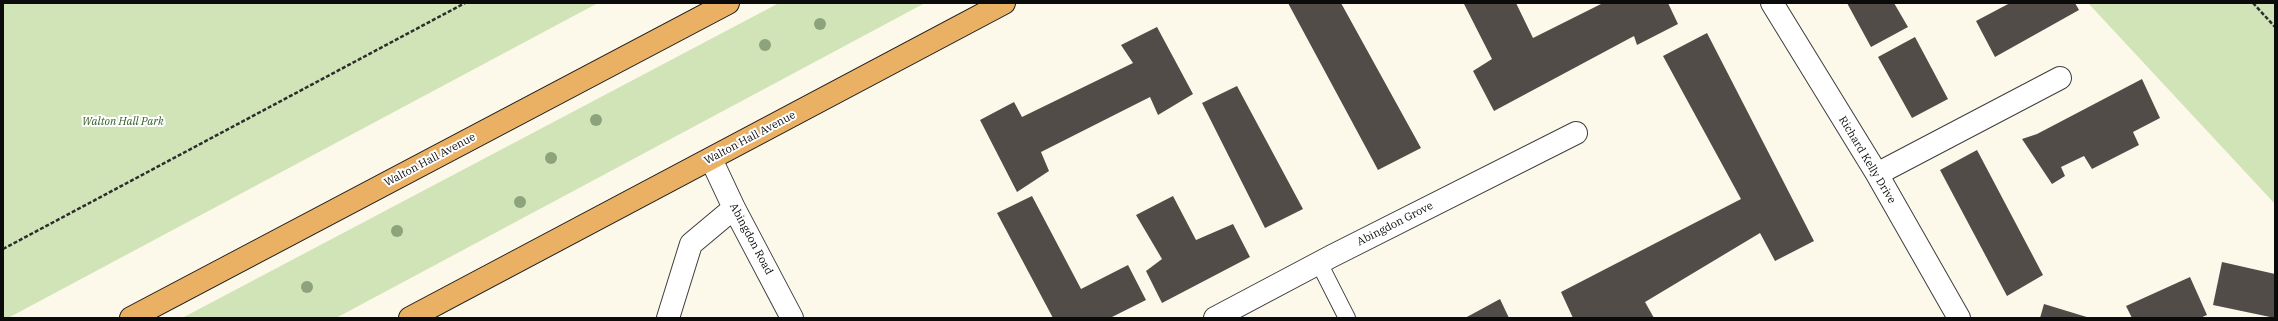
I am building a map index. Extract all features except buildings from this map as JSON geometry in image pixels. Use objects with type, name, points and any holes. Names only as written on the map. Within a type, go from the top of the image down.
[{"type":"highway","name":"Walton Hall Avenue","points":[[131,318],[728,3]]},
{"type":"highway","name":"Walton Hall Avenue","points":[[410,318],[1004,3]]},
{"type":"street","name":"Richard Kelly Drive","points":[[1772,3],[1877,174],[1959,318]]},
{"type":"street","points":[[1877,174],[2060,78]]},
{"type":"street","name":"Abingdon Grove","points":[[1215,318],[1319,263],[1576,133]]},
{"type":"street","name":"Abingdon Road","points":[[711,159],[734,208],[792,318]]},
{"type":"street","points":[[668,318],[691,244],[734,208]]},
{"type":"lane","points":[[1319,263],[1347,318]]},
{"type":"path","points":[[3,249],[465,3]]},
{"type":"path","points":[[2253,3],[2275,27]]},
{"type":"green space","name":"Walton Hall Park","points":[[3,3],[598,3],[8,318],[3,318]]},
{"type":"green space","points":[[779,3],[925,3],[336,318],[182,318]]},
{"type":"green space","points":[[2088,3],[2275,3],[2275,204]]}]
